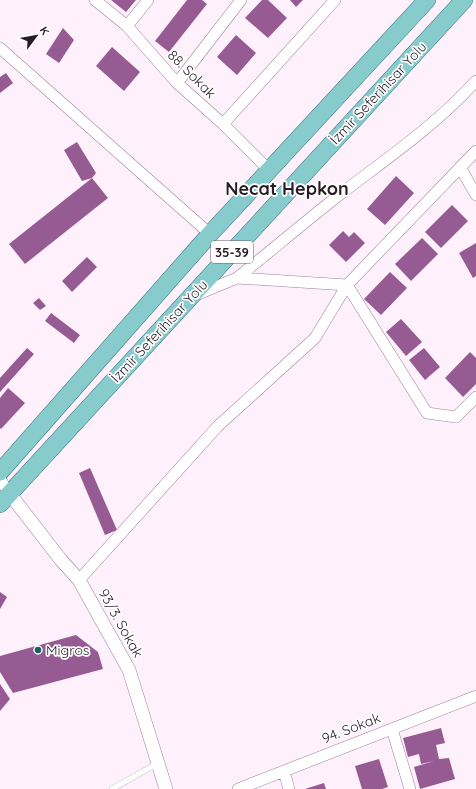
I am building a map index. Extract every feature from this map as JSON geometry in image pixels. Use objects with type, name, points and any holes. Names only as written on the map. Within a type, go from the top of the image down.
[{"type":"main road","name":"İzmir Seferihisar Yolu","points":[[0,472],[210,234],[427,0]]},
{"type":"main road","name":"İzmir Seferihisar Yolu","points":[[5,499],[464,0]]},
{"type":"street","name":"88. Sokak","points":[[95,0],[127,26],[177,83],[223,124],[269,170]]},
{"type":"street","points":[[127,26],[148,0]]},
{"type":"street","points":[[177,83],[241,0]]},
{"type":"street","points":[[223,124],[335,0]]},
{"type":"street","points":[[0,48],[210,234]]},
{"type":"street","points":[[190,298],[237,278],[342,193],[406,146],[466,92],[476,81]]},
{"type":"street","points":[[79,580],[218,426],[315,338],[346,285],[476,150]]},
{"type":"street","points":[[460,167],[476,195]]},
{"type":"street","points":[[237,278],[346,285]]},
{"type":"street","points":[[346,285],[427,413],[456,417],[476,397]]},
{"type":"street","points":[[0,479],[5,499]]},
{"type":"street","name":"93/3. Sokak","points":[[5,499],[79,580],[129,670],[166,789]]},
{"type":"street","name":"94. Sokak","points":[[238,789],[476,696]]},
{"type":"street","points":[[392,729],[410,789]]},
{"type":"street","points":[[284,771],[289,789]]},
{"type":"lane","points":[[112,789],[158,763]]},
{"type":"building","points":[[111,0],[136,0],[126,12]]},
{"type":"building","points":[[187,0],[202,0],[207,4],[169,52],[155,41]]},
{"type":"building","points":[[262,0],[268,0],[287,18],[268,38],[245,18]]},
{"type":"building","points":[[290,0],[303,0],[296,7]]},
{"type":"building","points":[[63,28],[74,40],[59,63],[46,54]]},
{"type":"building","points":[[236,35],[256,53],[237,75],[217,57]]},
{"type":"building","points":[[112,47],[140,72],[124,91],[96,66]]},
{"type":"building","points":[[6,73],[13,83],[0,93],[0,77]]},
{"type":"building","points":[[77,142],[96,173],[92,178],[82,181],[64,150]]},
{"type":"building","points":[[396,176],[414,193],[385,225],[367,209]]},
{"type":"building","points":[[92,178],[108,198],[25,264],[9,244]]},
{"type":"building","points":[[452,205],[468,221],[441,248],[425,232]]},
{"type":"building","points":[[343,231],[349,237],[354,232],[365,243],[346,262],[329,245]]},
{"type":"building","points":[[422,238],[438,254],[411,281],[395,264]]},
{"type":"building","points":[[476,243],[476,276],[473,278],[459,253]]},
{"type":"building","points":[[87,257],[97,267],[72,292],[62,281]]},
{"type":"building","points":[[390,272],[407,288],[381,315],[364,299]]},
{"type":"building","points":[[39,298],[46,306],[40,310],[33,303]]},
{"type":"building","points":[[51,313],[80,335],[74,343],[45,321]]},
{"type":"building","points":[[401,319],[422,342],[406,356],[386,332]]},
{"type":"building","points":[[27,348],[34,354],[0,392],[0,378]]},
{"type":"building","points":[[424,348],[440,367],[425,380],[409,360]]},
{"type":"building","points":[[470,352],[476,358],[476,384],[463,397],[445,378]]},
{"type":"building","points":[[8,388],[25,403],[1,429],[0,398]]},
{"type":"building","points":[[90,468],[117,530],[105,535],[79,473]]},
{"type":"building","points":[[0,592],[7,597],[0,609]]},
{"type":"building","points":[[76,635],[98,652],[103,669],[13,693],[0,672],[0,656]]},
{"type":"building","points":[[0,684],[10,699],[0,711]]},
{"type":"building","points":[[441,728],[445,743],[436,745],[439,759],[449,758],[455,779],[420,789],[414,767],[434,761],[421,764],[419,754],[408,757],[403,738]]},
{"type":"building","points":[[379,759],[388,787],[382,789],[362,789],[355,766]]},
{"type":"building","points":[[324,783],[326,789],[305,789]]},
{"type":"place","name":"Migros","points":[[38,650]]},
{"type":"district","name":"Necat Hepkon","points":[[287,189]]}]
